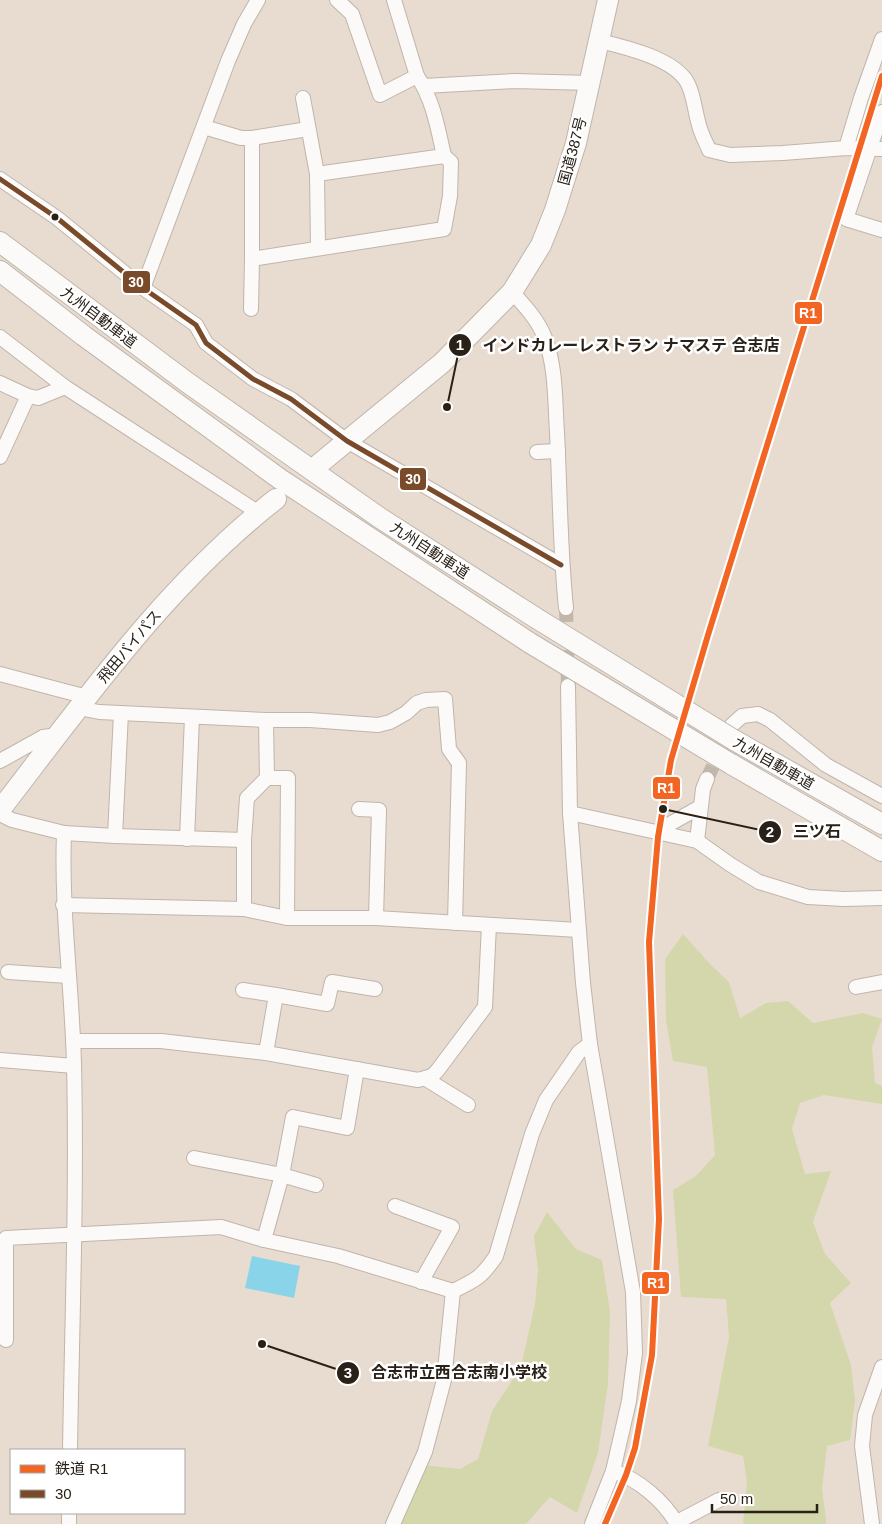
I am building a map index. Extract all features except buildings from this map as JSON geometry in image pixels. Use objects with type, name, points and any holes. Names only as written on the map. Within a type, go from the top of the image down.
[{"type":"highway","name":"国道387号","points":[[512,292],[541,245],[556,210],[576,143],[608,0]]},
{"type":"highway","name":"九州自動車道","points":[[0,242],[188,384],[380,518],[536,618],[733,733],[882,824]]},
{"type":"highway","name":"九州自動車道","points":[[0,271],[84,336],[280,479],[530,643],[731,764],[882,851]]},
{"type":"highway","points":[[320,464],[442,363],[512,292]]},
{"type":"highway","name":"飛田バイパス","points":[[0,810],[123,650],[159,609],[201,566],[258,513],[276,499]]},
{"type":"street","points":[[143,288],[232,54],[244,24],[258,0]]},
{"type":"street","points":[[337,0],[352,14],[380,95],[420,81],[590,83]]},
{"type":"street","points":[[252,259],[444,229],[450,196],[451,162],[444,156],[436,123],[420,81],[394,0]]},
{"type":"street","points":[[846,148],[882,39]]},
{"type":"street","points":[[600,41],[640,52],[663,61],[685,79],[689,86],[700,128],[709,150],[730,155],[846,148],[876,149]]},
{"type":"street","points":[[303,98],[317,174],[318,248]]},
{"type":"street","points":[[882,112],[876,149],[846,218],[882,230]]},
{"type":"street","points":[[204,127],[242,138],[308,129]]},
{"type":"street","points":[[251,309],[252,138]]},
{"type":"street","points":[[317,174],[444,156]]},
{"type":"street","points":[[0,179],[60,220],[143,288],[196,325],[206,343],[253,379],[291,398],[347,441],[561,566]]},
{"type":"street","points":[[512,292],[532,314],[545,338],[552,366],[558,451],[561,566],[566,608]]},
{"type":"street","points":[[0,337],[65,387],[258,513]]},
{"type":"street","points":[[0,383],[28,396],[38,398],[65,387]]},
{"type":"street","points":[[0,457],[28,396]]},
{"type":"street","points":[[537,452],[558,451]]},
{"type":"street","points":[[0,674],[83,702],[99,712],[266,720],[310,720],[378,725],[390,722],[406,713],[418,703],[426,700],[445,699],[449,749],[459,763],[455,923]]},
{"type":"street","points":[[568,686],[570,812],[578,930],[590,1044],[632,1292],[635,1354],[629,1401],[613,1471],[592,1524]]},
{"type":"street","points":[[115,836],[120,713]]},
{"type":"street","points":[[733,733],[742,716],[758,714],[770,720],[826,766],[882,796]]},
{"type":"street","points":[[187,839],[192,717]]},
{"type":"street","points":[[266,720],[267,778]]},
{"type":"street","points":[[0,760],[43,737],[58,736]]},
{"type":"street","points":[[244,909],[244,840],[247,798],[267,778],[288,778],[287,918]]},
{"type":"street","points":[[693,840],[703,789],[707,779]]},
{"type":"street","points":[[667,829],[700,807]]},
{"type":"street","points":[[359,809],[379,810],[376,918]]},
{"type":"street","points":[[570,812],[667,829],[693,840],[759,882],[808,897],[844,899],[882,898]]},
{"type":"street","points":[[0,814],[12,820],[64,833],[244,840]]},
{"type":"street","points":[[64,833],[62,872],[74,1066],[70,1449]]},
{"type":"street","points":[[64,905],[244,909],[287,918],[376,918],[578,930]]},
{"type":"street","points":[[73,1041],[161,1041],[266,1053],[418,1080],[426,1079],[437,1071],[485,1007],[489,925]]},
{"type":"street","points":[[8,972],[68,976]]},
{"type":"street","points":[[243,990],[327,1004],[332,982],[375,989]]},
{"type":"street","points":[[856,987],[882,982]]},
{"type":"street","points":[[266,1053],[276,995]]},
{"type":"street","points":[[6,1340],[3,1238],[221,1227],[264,1240],[338,1256],[453,1291],[471,1282],[485,1273],[496,1256],[532,1134],[546,1100],[579,1052],[590,1044]]},
{"type":"street","points":[[0,1060],[74,1066]]},
{"type":"street","points":[[264,1240],[282,1175],[293,1117],[347,1128],[356,1069]]},
{"type":"street","points":[[426,1079],[468,1105]]},
{"type":"street","points":[[194,1158],[282,1175],[316,1185]]},
{"type":"street","points":[[395,1206],[452,1227],[421,1282]]},
{"type":"street","points":[[393,1524],[425,1452],[444,1380],[453,1291]]},
{"type":"street","points":[[872,1524],[862,1446],[865,1415],[882,1367]]},
{"type":"street","points":[[613,1471],[626,1475],[653,1496],[677,1523],[719,1500]]},
{"type":"green space","points":[[683,934],[729,982],[740,1018],[766,1003],[788,1001],[813,1023],[863,1013],[882,1019],[872,1047],[875,1083],[882,1086],[882,1104],[824,1095],[800,1103],[792,1129],[805,1174],[831,1171],[813,1222],[825,1254],[851,1283],[830,1303],[851,1365],[855,1401],[850,1440],[827,1446],[822,1489],[826,1524],[743,1524],[747,1482],[743,1456],[708,1446],[729,1337],[726,1299],[681,1297],[673,1190],[696,1176],[715,1155],[707,1067],[673,1061],[666,1020],[665,959]]},
{"type":"green space","points":[[547,1212],[576,1249],[602,1260],[610,1312],[608,1384],[598,1453],[577,1513],[550,1497],[526,1524],[398,1524],[423,1465],[460,1469],[478,1459],[492,1411],[521,1367],[535,1304],[538,1271],[534,1236]]},
{"type":"water","points":[[252,1256],[300,1266],[294,1298],[245,1288]]},
{"type":"tunnel","points":[[566,608],[568,686]]},
{"type":"tunnel","points":[[707,779],[731,728]]},
{"type":"rail line","name":"R1","points":[[605,1524],[626,1475],[635,1448],[652,1355],[659,1219],[649,942],[658,837],[671,760],[882,76]]},
{"type":"transit line","name":"30","points":[[0,179],[57,218],[143,288],[196,325],[206,343],[253,379],[291,399],[347,441],[561,565]]},
{"type":"place","name":"インドカレーレストラン ナマステ 合志店","points":[[447,407]]},
{"type":"place","name":"三ツ石","points":[[663,809]]},
{"type":"place","name":"合志市立西合志南小学校","points":[[262,1344]]}]
